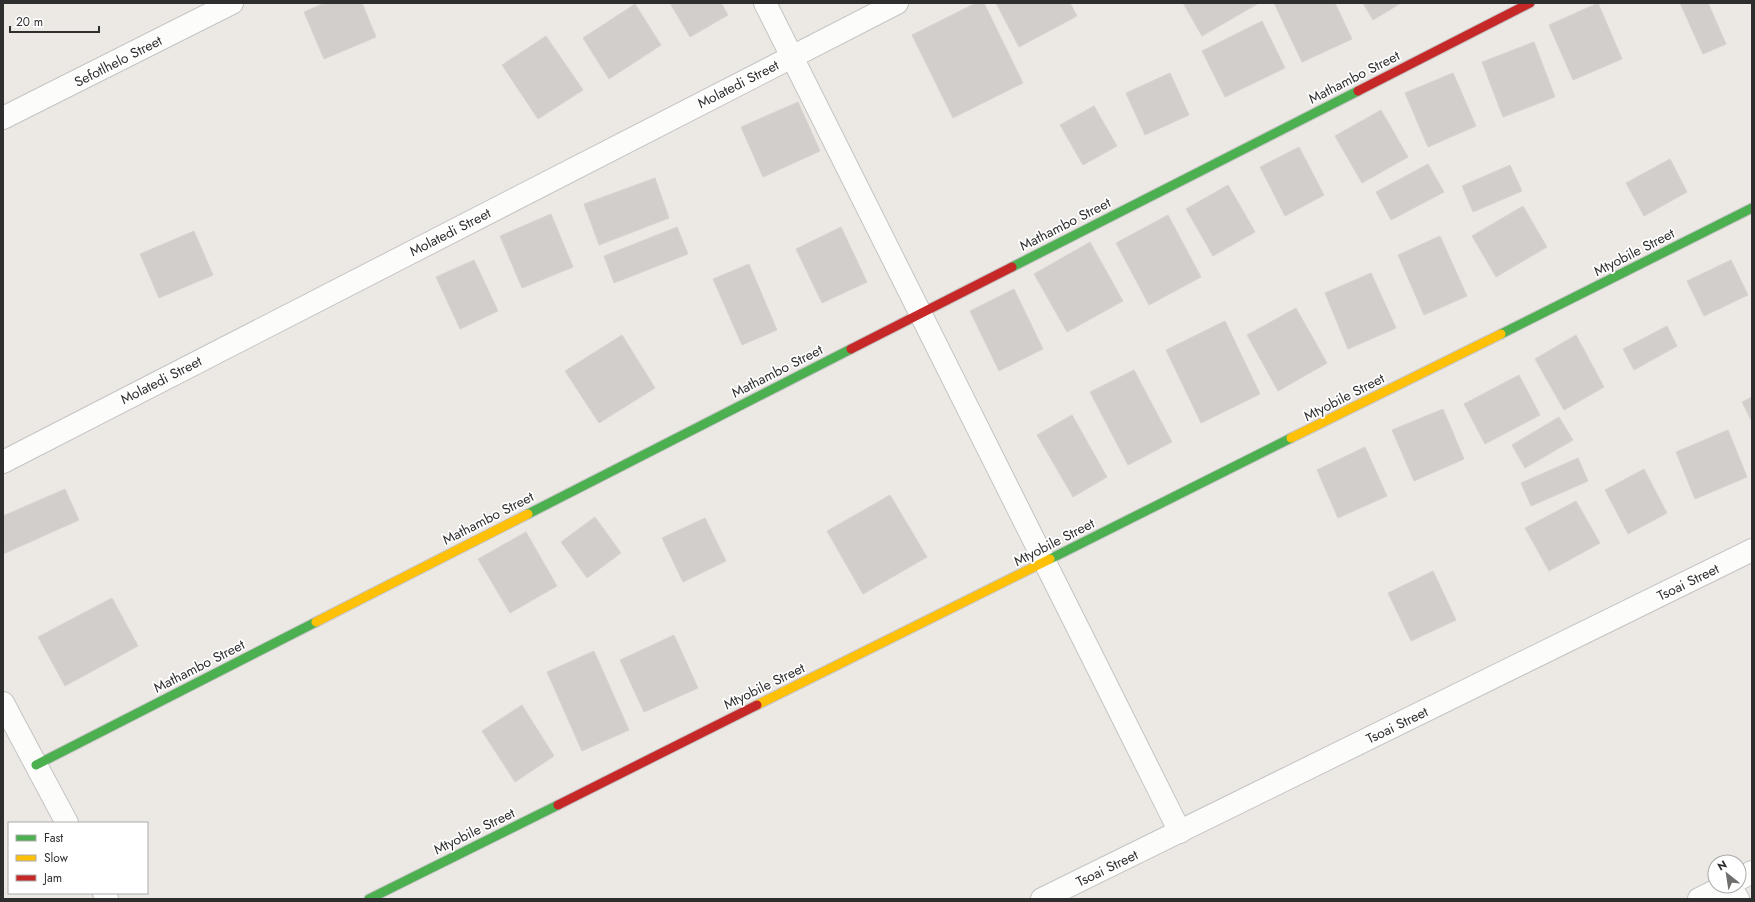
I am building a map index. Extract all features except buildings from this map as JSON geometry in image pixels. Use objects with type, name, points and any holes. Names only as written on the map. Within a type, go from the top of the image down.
[{"type":"street","name":"Sefotlhelo Street","points":[[3,118],[232,3]]},
{"type":"street","points":[[765,3],[1180,832]]},
{"type":"street","name":"Molatedi Street","points":[[3,462],[896,3]]},
{"type":"street","name":"Mathambo Street","points":[[36,765],[1530,3]]},
{"type":"street","name":"Mtyobile Street","points":[[368,899],[1752,208]]},
{"type":"street","name":"Tsoai Street","points":[[1042,899],[1752,550]]},
{"type":"street","points":[[3,703],[66,822]]},
{"type":"street","points":[[1699,899],[1709,894]]},
{"type":"traffic: fast","points":[[1012,267],[1358,91]]},
{"type":"traffic: fast","points":[[1501,334],[1752,208]]},
{"type":"traffic: fast","points":[[528,514],[851,349]]},
{"type":"traffic: fast","points":[[1050,559],[1291,438]]},
{"type":"traffic: fast","points":[[36,765],[316,622]]},
{"type":"traffic: fast","points":[[369,899],[558,805]]},
{"type":"traffic: slow","points":[[1291,438],[1501,334]]},
{"type":"traffic: slow","points":[[316,622],[528,514]]},
{"type":"traffic: slow","points":[[757,705],[1050,559]]},
{"type":"traffic: jam","points":[[1358,91],[1530,3]]},
{"type":"traffic: jam","points":[[851,349],[1012,267]]},
{"type":"traffic: jam","points":[[558,805],[757,705]]}]
